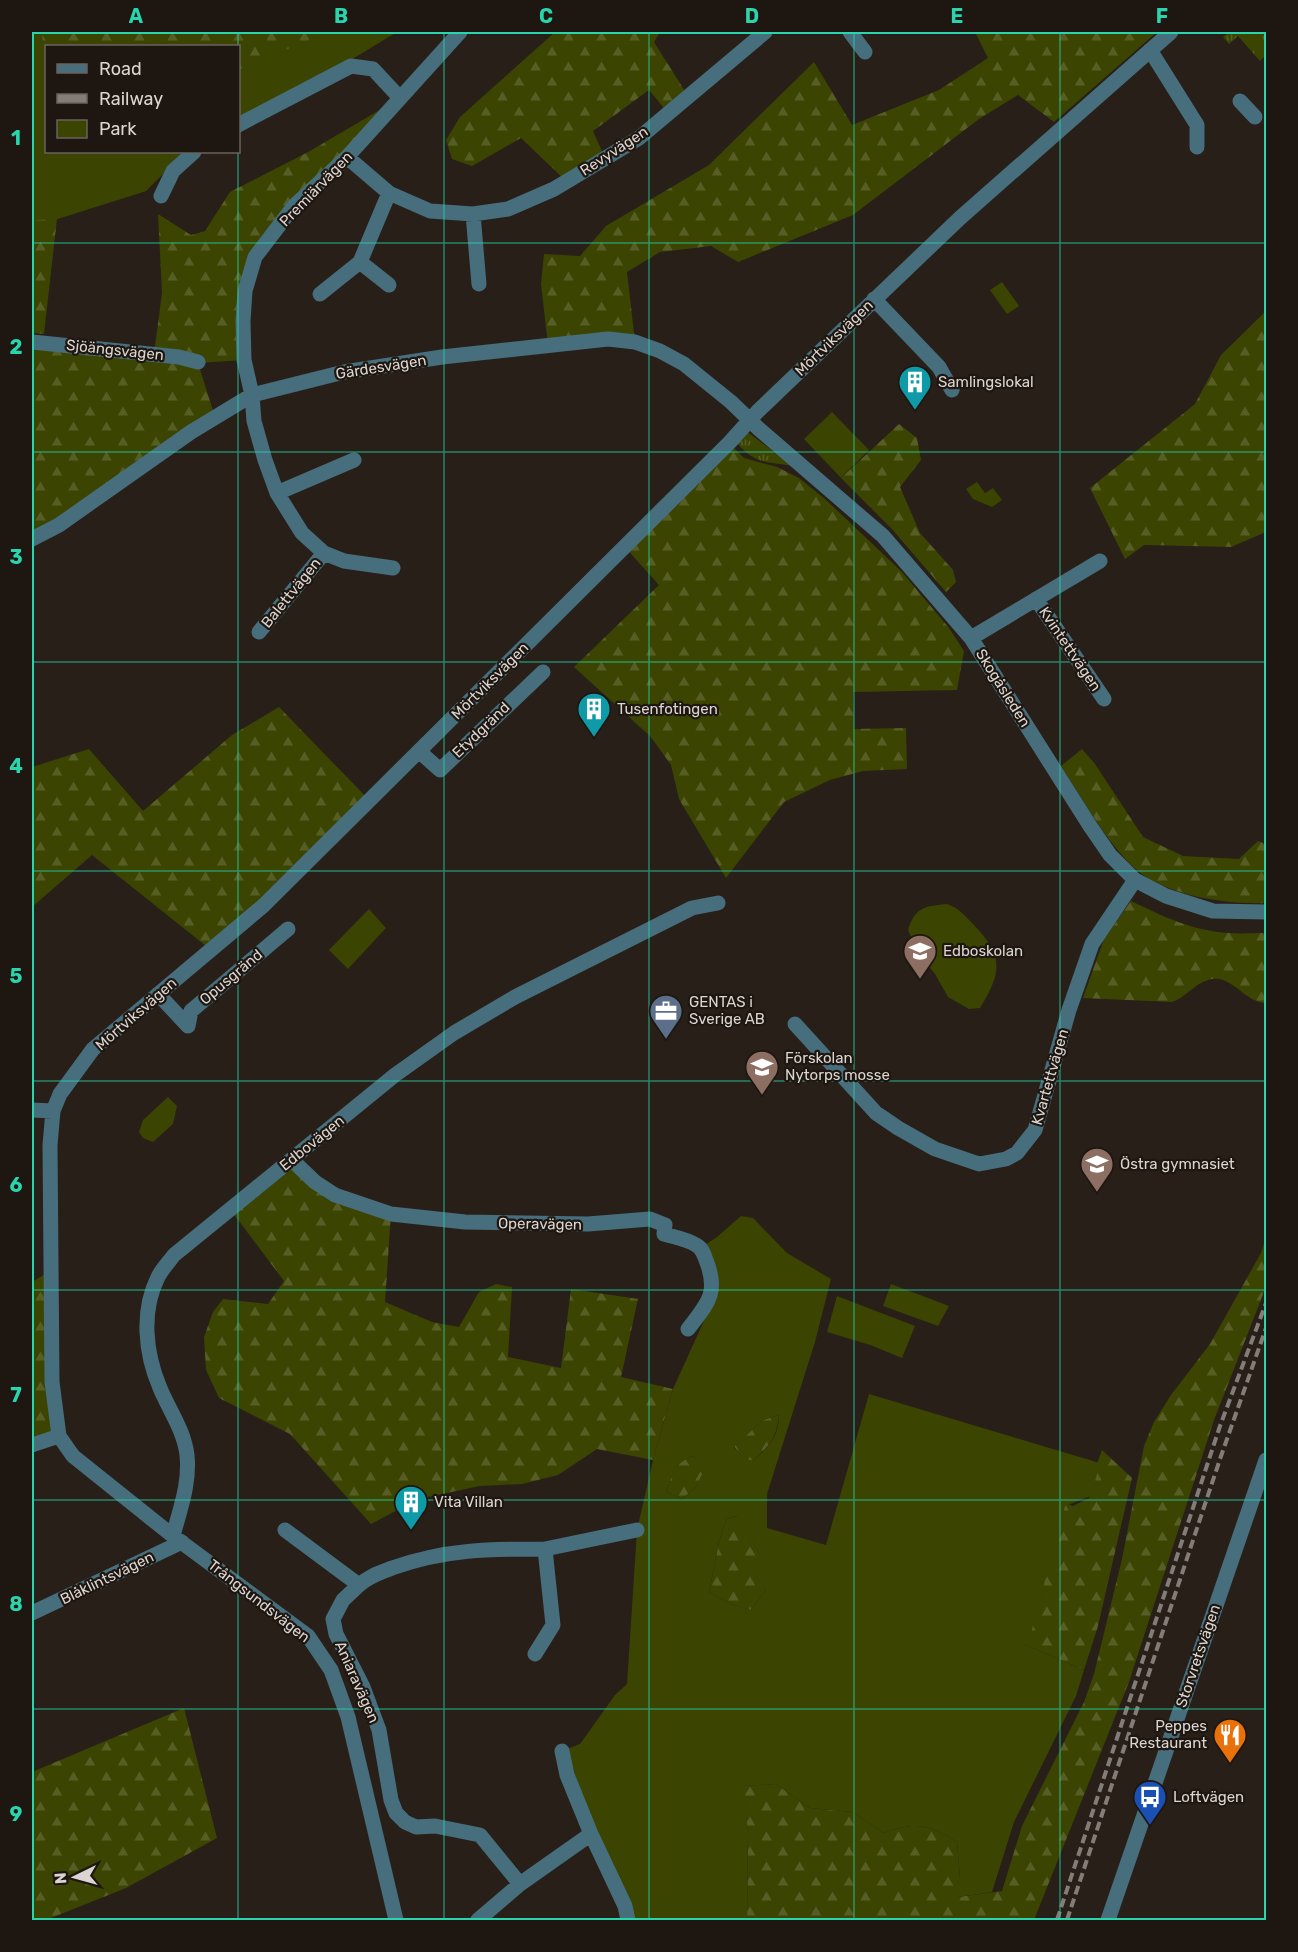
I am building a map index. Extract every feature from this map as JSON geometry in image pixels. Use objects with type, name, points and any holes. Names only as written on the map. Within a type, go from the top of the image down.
[{"type":"street","name":"Premiärvägen","points":[[252,395],[244,360],[243,321],[245,291],[255,257],[294,206],[347,157],[460,32]]},
{"type":"street","name":"Revyvägen","points":[[347,157],[389,193],[430,211],[473,214],[508,209],[554,189],[639,138],[765,32]]},
{"type":"street","points":[[850,32],[865,52]]},
{"type":"street","name":"Mörtviksvägen","points":[[58,1436],[52,1382],[50,1144],[53,1111],[60,1094],[93,1049],[263,906],[729,443],[750,419],[874,299],[960,218],[1171,32]]},
{"type":"street","points":[[1150,50],[1197,125],[1197,147]]},
{"type":"street","points":[[240,124],[351,66],[373,69],[400,98]]},
{"type":"street","points":[[1240,101],[1255,117]]},
{"type":"street","points":[[161,196],[173,171],[193,153]]},
{"type":"street","points":[[320,294],[360,262],[389,193]]},
{"type":"street","points":[[473,214],[479,284]]},
{"type":"street","points":[[360,262],[389,285]]},
{"type":"street","points":[[874,299],[939,367],[952,390]]},
{"type":"street","name":"Gärdesvägen","points":[[32,539],[59,525],[191,432],[252,395],[344,372],[442,357],[608,339],[635,342],[660,351],[684,364],[750,419]]},
{"type":"street","name":"Sjöängsvägen","points":[[32,342],[179,357],[198,362]]},
{"type":"street","name":"Balettvägen","points":[[252,395],[254,421],[265,460],[278,493],[302,534],[324,553],[344,561],[393,568]]},
{"type":"street","name":"Skogåsleden","points":[[750,419],[883,536],[971,638],[1054,772],[1110,855],[1135,880],[1166,896],[1213,911],[1266,912]]},
{"type":"street","points":[[278,493],[354,459]]},
{"type":"street","name":"Balettvägen","points":[[259,632],[324,553]]},
{"type":"street","name":"Kvintettvägen","points":[[971,638],[1100,561]]},
{"type":"street","name":"Kvintettvägen","points":[[1036,599],[1104,699]]},
{"type":"street","name":"Etydgränd","points":[[420,752],[440,770],[543,672]]},
{"type":"street","name":"Kvartettvägen","points":[[795,1024],[876,1113],[898,1128],[935,1149],[978,1164],[1006,1159],[1017,1153],[1035,1130],[1069,1010],[1092,944],[1135,880]]},
{"type":"street","name":"Edbovägen","points":[[177,1539],[187,1480],[187,1454],[182,1434],[160,1388],[150,1354],[147,1321],[153,1288],[159,1274],[174,1254],[395,1074],[454,1033],[515,997],[692,908],[718,903]]},
{"type":"street","name":"Opusgränd","points":[[158,994],[188,1026],[191,1011],[288,929]]},
{"type":"street","points":[[32,1110],[53,1111]]},
{"type":"street","name":"Operavägen","points":[[292,1160],[315,1182],[335,1195],[391,1214],[465,1222],[588,1224],[650,1219],[665,1225],[664,1234],[697,1245],[703,1251],[710,1269],[713,1288],[704,1308],[688,1329]]},
{"type":"street","points":[[32,1444],[58,1436]]},
{"type":"street","name":"Trångsundsvägen","points":[[58,1436],[73,1456],[177,1539],[308,1636],[331,1670],[348,1717],[396,1920]]},
{"type":"street","name":"Storvretsvägen","points":[[1108,1920],[1266,1460]]},
{"type":"street","points":[[285,1530],[359,1585]]},
{"type":"street","name":"Aniaravägen","points":[[520,1884],[480,1835],[435,1826],[416,1827],[405,1822],[396,1813],[391,1800],[379,1730],[363,1687],[336,1634],[333,1619],[343,1600],[368,1578],[419,1559],[473,1549],[545,1549],[637,1530]]},
{"type":"street","name":"Blåklintsvägen","points":[[32,1613],[177,1539]]},
{"type":"street","points":[[535,1654],[553,1625],[545,1549]]},
{"type":"street","points":[[562,1751],[567,1775],[591,1834],[625,1906],[628,1920]]},
{"type":"street","points":[[478,1920],[520,1884],[591,1834]]},
{"type":"green space","points":[[32,32],[397,32],[240,117],[240,45],[45,45],[45,153],[146,191],[57,219],[44,334],[32,333]]},
{"type":"green space","points":[[32,32],[42,32],[45,68],[45,153],[184,153],[146,191],[57,219],[32,220]]},
{"type":"green space","points":[[328,32],[397,32],[341,66],[240,117],[240,69]]},
{"type":"green space","points":[[555,32],[660,32],[654,42],[688,96],[668,113],[649,90],[593,131],[605,158],[567,182],[521,138],[472,166],[452,159],[446,140],[460,117]]},
{"type":"green space","points":[[975,32],[1157,32],[1054,122],[1018,95],[979,119],[853,215],[738,262],[711,246],[660,252],[627,272],[635,342],[548,345],[541,284],[544,254],[580,256],[606,226],[709,165],[814,62],[852,125],[939,90],[988,58]]},
{"type":"green space","points":[[1229,32],[1266,32],[1266,55],[1260,61],[1238,36],[1229,44],[1223,37]]},
{"type":"green space","points":[[400,98],[255,257],[244,360],[198,363],[215,417],[32,539],[32,342],[154,354],[162,293],[158,214],[191,235],[205,231],[230,192],[310,151]]},
{"type":"green space","points":[[1002,282],[1019,306],[1007,314],[990,290]]},
{"type":"green space","points":[[1266,311],[1266,532],[1231,547],[1144,545],[1125,559],[1090,488],[1195,404],[1221,355]]},
{"type":"green space","points":[[832,412],[869,450],[841,478],[804,439]]},
{"type":"green space","points":[[899,424],[917,438],[921,460],[900,487],[920,533],[953,570],[956,582],[946,592],[891,528],[841,478]]},
{"type":"green space","points":[[746,431],[793,466],[762,461],[749,455],[736,442]]},
{"type":"green space","points":[[729,443],[744,458],[777,467],[799,478],[825,499],[901,571],[949,628],[964,651],[957,690],[853,692],[854,729],[906,728],[907,769],[863,771],[830,780],[784,802],[726,878],[679,799],[671,765],[651,737],[574,667],[659,585],[624,546]]},
{"type":"green space","points":[[977,482],[985,493],[993,488],[1002,500],[992,507],[973,499],[966,489]]},
{"type":"green space","points":[[279,707],[370,801],[211,950],[92,855],[32,907],[32,767],[89,749],[143,811],[232,735]]},
{"type":"green space","points":[[1082,749],[1095,764],[1143,837],[1183,856],[1239,859],[1258,841],[1266,844],[1266,903],[1232,902],[1193,896],[1157,883],[1142,874],[1110,841],[1061,766]]},
{"type":"green space","points":[[1131,901],[1190,926],[1216,932],[1266,933],[1266,1003],[1250,998],[1224,980],[1216,979],[1203,982],[1172,1002],[1083,998],[1104,939]]},
{"type":"green space","points":[[947,904],[958,910],[973,924],[990,945],[994,954],[996,973],[988,995],[980,1008],[969,1009],[948,997],[935,974],[918,953],[908,930],[914,917],[922,909]]},
{"type":"green space","points":[[369,909],[386,928],[348,969],[329,950]]},
{"type":"green space","points":[[168,1097],[177,1106],[173,1124],[153,1142],[143,1138],[139,1132],[143,1120]]},
{"type":"green space","points":[[292,1160],[315,1182],[391,1214],[385,1302],[432,1322],[459,1327],[479,1292],[496,1284],[512,1287],[508,1357],[561,1368],[571,1289],[638,1299],[621,1377],[673,1389],[653,1460],[597,1449],[558,1475],[522,1484],[480,1486],[418,1499],[371,1524],[290,1434],[219,1398],[206,1370],[204,1337],[213,1312],[223,1299],[268,1304],[284,1281],[230,1209]]},
{"type":"green space","points":[[741,1216],[753,1218],[787,1253],[831,1279],[815,1342],[767,1494],[767,1528],[826,1545],[869,1394],[1100,1463],[1091,1496],[1065,1506],[1028,1644],[1024,1644],[1084,1670],[1076,1696],[1014,1822],[992,1892],[958,1897],[953,1889],[960,1879],[957,1842],[938,1832],[914,1826],[884,1833],[853,1812],[810,1808],[776,1784],[744,1786],[748,1834],[747,1920],[628,1920],[562,1751],[580,1744],[615,1695],[627,1684],[637,1530],[653,1460],[673,1389],[717,1292],[703,1246]],"holes":[[[779,1415],[775,1435],[768,1446],[753,1461],[743,1458],[734,1447],[763,1420]],[[693,1456],[705,1468],[696,1487],[682,1499],[666,1492],[675,1470],[686,1459]],[[737,1516],[760,1555],[753,1571],[766,1590],[751,1610],[731,1604],[709,1592],[726,1519]]]},
{"type":"green space","points":[[1266,1237],[1266,1287],[1214,1420],[1129,1682],[1034,1920],[747,1920],[748,1834],[743,1786],[776,1784],[810,1808],[853,1812],[884,1833],[914,1826],[938,1832],[957,1842],[960,1879],[958,1897],[1002,1891],[1022,1826],[1084,1702],[1094,1674],[1122,1559],[1144,1446],[1154,1422],[1171,1395],[1210,1344],[1261,1253]]},
{"type":"green space","points":[[52,1270],[59,1436],[32,1445],[32,1282]]},
{"type":"green space","points":[[891,1284],[949,1306],[938,1326],[883,1306]]},
{"type":"green space","points":[[837,1296],[915,1326],[902,1358],[870,1345],[827,1332]]},
{"type":"green space","points":[[779,1415],[774,1436],[768,1446],[753,1461],[743,1459],[734,1446],[763,1420]]},
{"type":"green space","points":[[1102,1450],[1132,1478],[1098,1626],[1084,1670],[1024,1644],[1064,1503],[1073,1506],[1089,1498]]},
{"type":"green space","points":[[693,1456],[706,1468],[696,1487],[682,1499],[666,1492],[677,1466]]},
{"type":"green space","points":[[738,1516],[760,1555],[766,1590],[751,1610],[731,1604],[709,1592],[726,1519]]},
{"type":"green space","points":[[184,1708],[217,1838],[126,1888],[46,1920],[32,1920],[32,1772]]},
{"type":"railway","points":[[1057,1920],[1220,1426],[1266,1303]]},
{"type":"railway","points":[[1067,1920],[1220,1459],[1266,1328]]},
{"type":"place","name":"Samlingslokal","points":[[915,411]]},
{"type":"place","name":"Tusenfotingen","points":[[594,738]]},
{"type":"place","name":"Edboskolan","points":[[920,980]]},
{"type":"place","name":"GENTAS i Sverige AB","points":[[666,1040]]},
{"type":"place","name":"Förskolan Nytorps mosse","points":[[762,1096]]},
{"type":"place","name":"Östra gymnasiet","points":[[1097,1193]]},
{"type":"place","name":"Vita Villan","points":[[411,1531]]},
{"type":"place","name":"Peppes Restaurant","points":[[1230,1764]]},
{"type":"place","name":"Loftvägen","points":[[1150,1826]]}]
